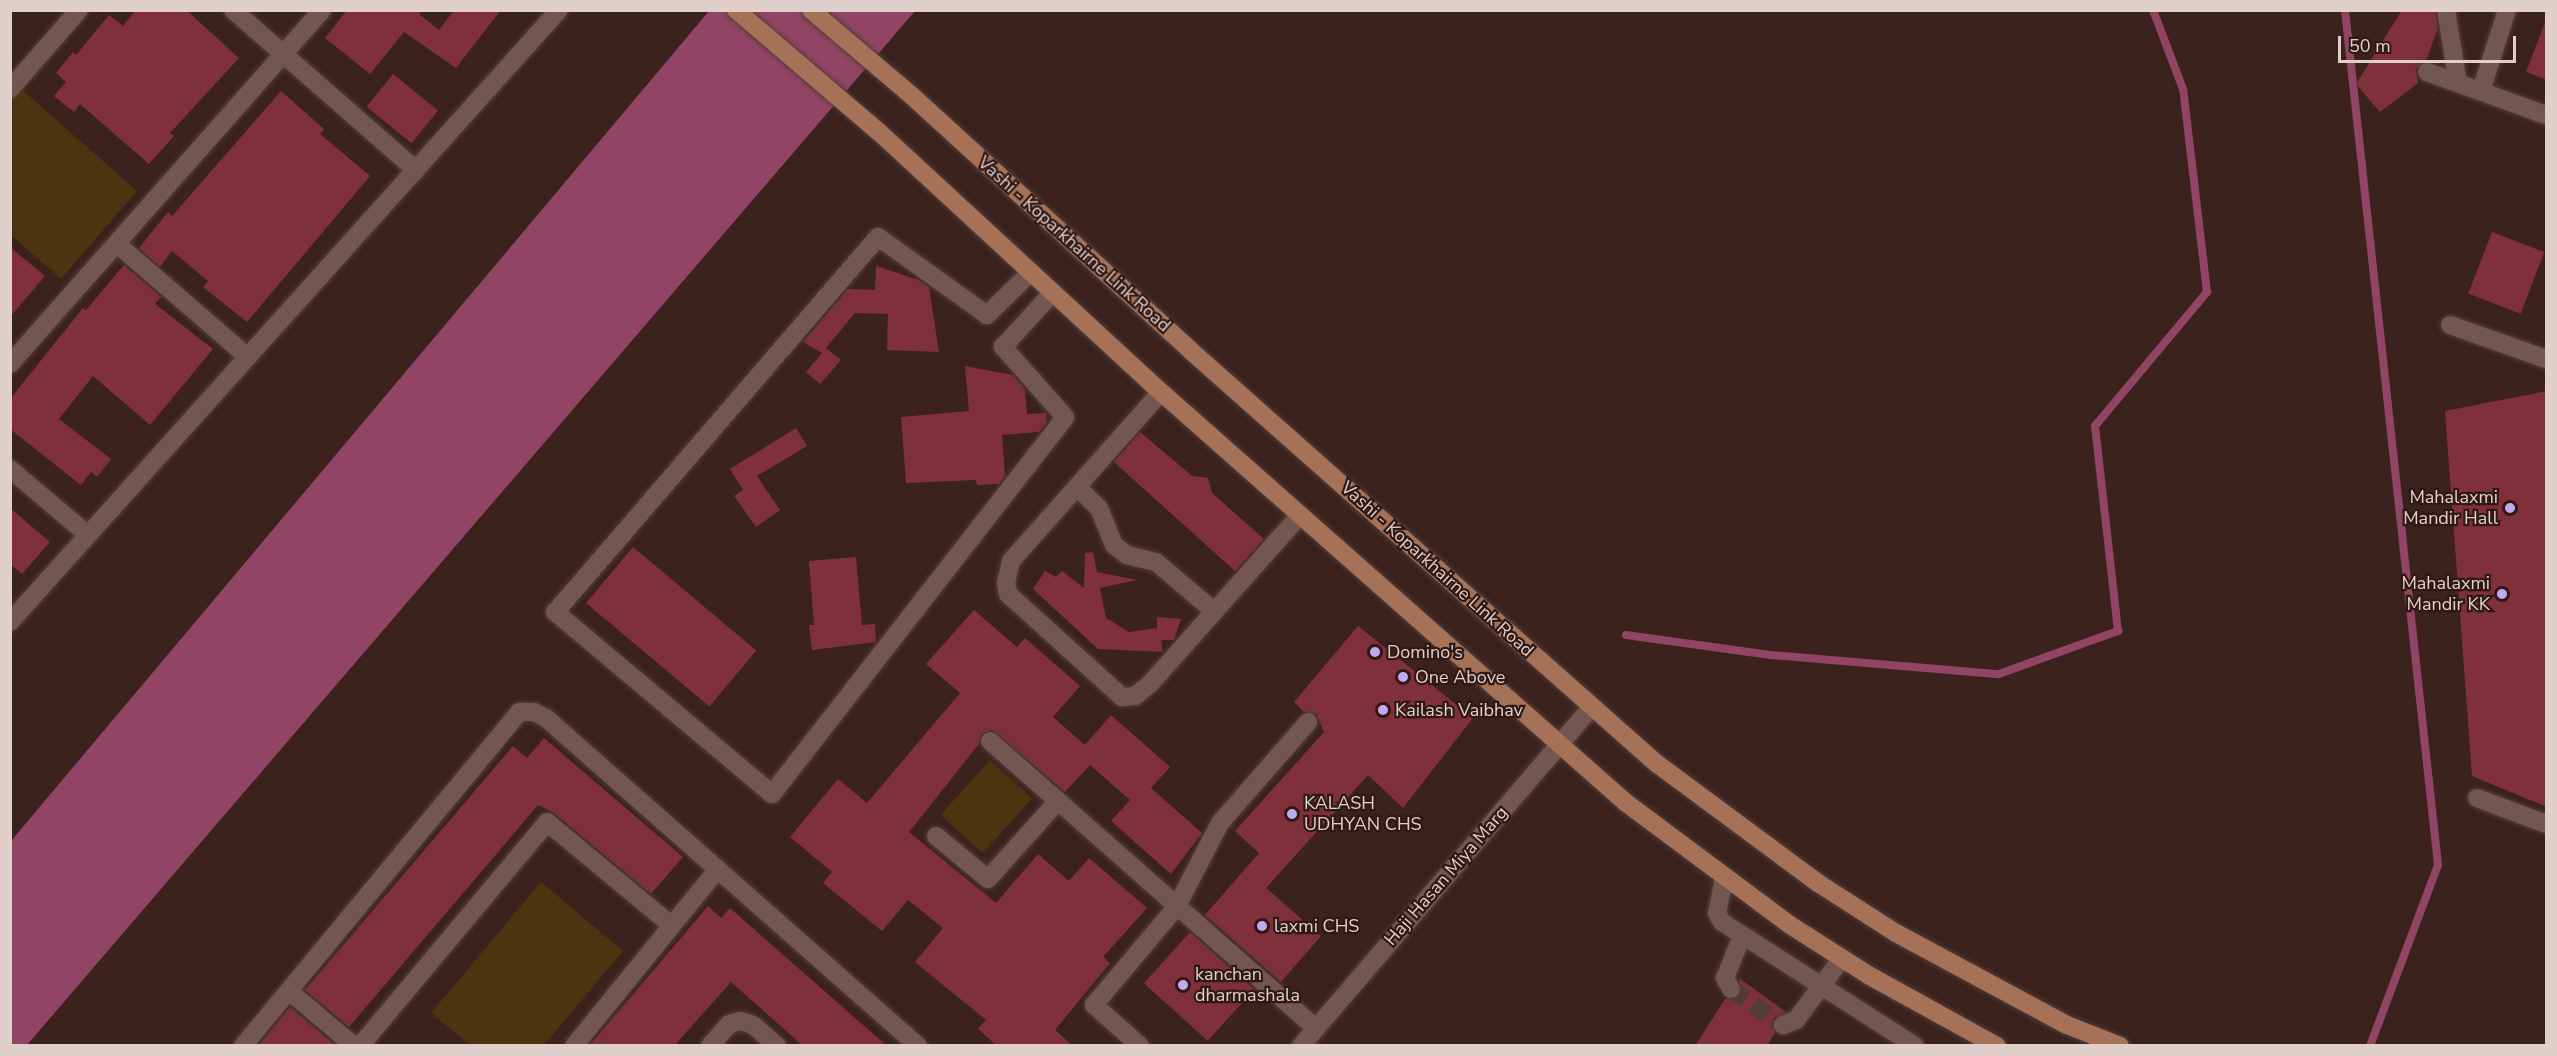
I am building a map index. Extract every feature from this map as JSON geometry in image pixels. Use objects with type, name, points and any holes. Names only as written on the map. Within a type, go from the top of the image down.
[{"type":"main road","points":[[736,10],[856,113],[1161,392],[1558,746],[1724,878],[1842,958],[1994,1045]]},
{"type":"main road","name":"Vashi - Koparkhairne Link Road","points":[[811,10],[888,76],[1592,707],[1666,770],[1828,889],[1967,974],[2067,1025],[2120,1046]]},
{"type":"street","points":[[10,89],[79,10]]},
{"type":"street","points":[[233,10],[416,170]]},
{"type":"street","points":[[10,364],[322,10]]},
{"type":"street","points":[[10,622],[559,10]]},
{"type":"street","points":[[2446,10],[2458,83]]},
{"type":"street","points":[[2481,92],[2507,10]]},
{"type":"street","points":[[2427,72],[2547,115]]},
{"type":"street","points":[[1031,272],[987,315],[878,237],[555,612],[772,794],[1065,417],[1003,347],[1053,292]]},
{"type":"street","points":[[117,244],[248,357]]},
{"type":"street","points":[[2450,325],[2547,359]]},
{"type":"street","points":[[1161,392],[1011,561],[1006,582],[1008,594],[1113,689],[1122,697],[1135,696],[1215,612],[1299,515]]},
{"type":"street","points":[[10,469],[88,535]]},
{"type":"street","points":[[1078,488],[1099,508],[1114,545],[1127,555],[1156,562],[1215,612]]},
{"type":"street","name":"Haji Hasan Miya Marg","points":[[1301,1046],[1592,707]]},
{"type":"street","points":[[243,1046],[519,712],[534,712],[546,718],[918,1046]]},
{"type":"street","points":[[1140,1046],[1094,1005],[1177,906],[1220,823],[1308,722]]},
{"type":"street","points":[[990,741],[1316,1028]]},
{"type":"street","points":[[2477,798],[2547,824]]},
{"type":"street","points":[[936,836],[988,879],[1058,801]]},
{"type":"street","points":[[360,1046],[547,822],[671,925]]},
{"type":"street","points":[[574,1046],[718,869]]},
{"type":"street","points":[[1724,878],[1719,918],[1742,936],[1821,988],[1915,1046]]},
{"type":"street","points":[[1731,989],[1725,978],[1742,936]]},
{"type":"street","points":[[1783,1024],[1796,1020],[1842,958]]},
{"type":"street","points":[[289,991],[354,1046]]},
{"type":"street","points":[[710,1046],[729,1024],[741,1021],[753,1025],[777,1046]]},
{"type":"shaded area","points":[[709,11],[915,11],[27,1045],[11,1046],[11,841]]},
{"type":"shaded area","points":[[11,80],[137,191],[61,279],[11,235]]},
{"type":"shaded area","points":[[990,760],[1032,798],[983,853],[940,815]]},
{"type":"shaded area","points":[[541,882],[623,951],[544,1045],[470,1045],[431,1013]]},
{"type":"building","points":[[136,10],[186,10],[239,58],[170,133],[174,136],[149,164],[80,104],[74,112],[54,96],[66,82],[56,73],[73,52],[76,55],[109,15],[123,26]]},
{"type":"building","points":[[347,10],[422,10],[419,14],[439,30],[454,10],[501,10],[456,68],[404,32],[370,74],[325,38]]},
{"type":"building","points":[[2402,10],[2435,10],[2438,28],[2426,61],[2416,69],[2418,83],[2380,112],[2356,84]]},
{"type":"building","points":[[2545,22],[2547,22],[2547,80],[2526,72]]},
{"type":"building","points":[[393,74],[438,111],[412,143],[367,107]]},
{"type":"building","points":[[281,91],[324,129],[320,134],[370,176],[247,322],[203,287],[208,281],[172,251],[160,267],[139,248],[168,212],[172,216]]},
{"type":"building","points":[[2492,232],[2544,252],[2521,314],[2468,294]]},
{"type":"building","points":[[10,247],[45,276],[10,317]]},
{"type":"building","points":[[124,265],[161,297],[155,304],[213,349],[150,425],[93,376],[59,419],[111,459],[97,477],[91,472],[81,485],[10,429],[10,399],[83,308],[86,310]]},
{"type":"building","points":[[876,266],[919,280],[929,287],[939,352],[887,350],[888,314],[855,313],[826,348],[841,360],[820,384],[806,372],[822,353],[803,342],[848,289],[875,290]]},
{"type":"building","points":[[965,366],[1013,375],[1025,389],[1027,414],[1046,413],[1047,422],[1039,432],[1002,435],[1005,475],[999,484],[977,485],[976,480],[906,483],[901,417],[969,411]]},
{"type":"building","name":"Mahalaxmi Mandir KK","points":[[2547,391],[2547,807],[2472,776],[2445,411]]},
{"type":"building","points":[[796,428],[807,446],[757,476],[780,510],[756,527],[734,496],[743,490],[730,469]]},
{"type":"building","points":[[1140,432],[1192,476],[1208,478],[1212,493],[1264,539],[1235,571],[1114,462]]},
{"type":"building","points":[[10,508],[50,542],[22,574],[10,564]]},
{"type":"building","points":[[633,547],[756,650],[709,706],[586,603]]},
{"type":"building","points":[[1093,552],[1097,572],[1137,580],[1100,588],[1106,618],[1129,632],[1157,628],[1157,617],[1181,619],[1174,640],[1161,640],[1163,652],[1098,649],[1033,589],[1045,571],[1056,577],[1062,571],[1084,588],[1085,553]]},
{"type":"building","points":[[856,557],[862,625],[875,624],[876,642],[812,650],[809,625],[814,625],[809,561]]},
{"type":"building","points":[[974,610],[1017,647],[1025,638],[1080,686],[1053,717],[1085,745],[1111,715],[1170,767],[1151,788],[1202,833],[1171,874],[1111,821],[1130,800],[1090,765],[1065,792],[992,730],[981,734],[979,744],[909,832],[996,903],[1038,854],[1069,881],[1089,858],[1147,908],[1103,957],[1110,963],[1055,1030],[1073,1046],[997,1046],[978,1029],[986,1020],[915,962],[943,928],[908,900],[882,931],[823,883],[832,872],[790,837],[838,779],[867,803],[960,693],[926,664]]},
{"type":"building","points":[[1358,626],[1473,718],[1403,808],[1368,775],[1266,888],[1321,936],[1281,982],[1205,915],[1259,853],[1235,831],[1324,732],[1316,714],[1304,712],[1294,702]]},
{"type":"building","points":[[544,738],[683,857],[651,894],[554,813],[538,805],[349,1027],[305,990],[513,746],[527,758]]},
{"type":"building","points":[[708,906],[721,918],[730,908],[887,1046],[803,1046],[731,982],[674,1046],[589,1046]]},
{"type":"building","points":[[1190,932],[1254,990],[1208,1041],[1144,983]]},
{"type":"building","points":[[1739,978],[1786,1012],[1774,1018],[1775,1033],[1767,1046],[1695,1046],[1725,999],[1740,995]]},
{"type":"building","points":[[290,1007],[334,1044],[333,1046],[258,1046]]},
{"type":"waterway","points":[[1626,635],[1771,655],[1999,674],[2118,631],[2095,426],[2207,292],[2183,89],[2153,10]]},
{"type":"waterway","points":[[2345,10],[2438,865],[2370,1046]]},
{"type":"tunnel","points":[[1731,989],[1783,1025]]},
{"type":"place","name":"Mahalaxmi Mandir Hall","points":[[2510,508]]},
{"type":"place","name":"Mahalaxmi Mandir KK","points":[[2502,594]]},
{"type":"place","name":"Domino's","points":[[1375,652]]},
{"type":"place","name":"One Above","points":[[1403,677]]},
{"type":"place","name":"Kailash Vaibhav","points":[[1383,710]]},
{"type":"place","name":"KALASH UDHYAN CHS","points":[[1292,814]]},
{"type":"place","name":"laxmi CHS","points":[[1262,926]]},
{"type":"place","name":"kanchan dharmashala","points":[[1183,985]]}]
